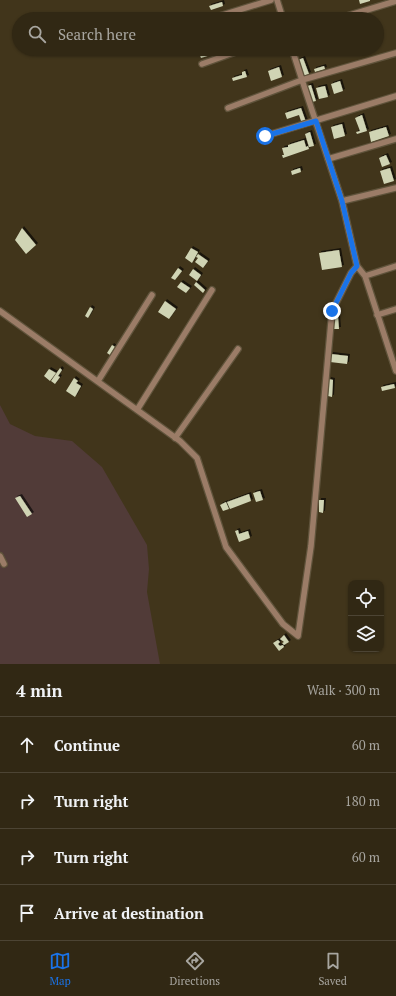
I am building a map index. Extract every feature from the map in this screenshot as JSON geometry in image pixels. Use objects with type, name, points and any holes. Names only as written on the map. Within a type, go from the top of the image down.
[{"type":"street","points":[[232,12],[271,0]]},
{"type":"street","points":[[277,0],[281,12]]},
{"type":"street","points":[[360,12],[396,1]]},
{"type":"street","points":[[228,108],[302,80],[396,53]]},
{"type":"street","points":[[202,64],[224,56]]},
{"type":"street","points":[[294,56],[342,201],[357,266],[365,276],[396,370]]},
{"type":"street","points":[[265,136],[396,96]]},
{"type":"street","points":[[328,159],[396,139]]},
{"type":"street","points":[[342,201],[396,188]]},
{"type":"street","points":[[0,311],[175,438],[196,458],[226,547],[283,624],[298,636],[311,546],[332,311],[351,273],[357,266]]},
{"type":"street","points":[[365,276],[396,266]]},
{"type":"street","points":[[137,410],[212,290]]},
{"type":"street","points":[[98,382],[152,295]]},
{"type":"street","points":[[377,315],[396,309]]},
{"type":"street","points":[[175,438],[238,349]]},
{"type":"street","points":[[0,556],[4,564]]},
{"type":"shaded area","points":[[0,405],[10,424],[35,436],[72,441],[102,467],[147,545],[149,569],[147,592],[160,664],[0,664]]},
{"type":"building","points":[[359,0],[370,0],[370,1],[360,4]]},
{"type":"building","points":[[222,2],[223,6],[211,10],[209,6]]},
{"type":"building","points":[[303,58],[309,74],[303,76],[298,60]]},
{"type":"building","points":[[324,66],[325,69],[315,72],[314,69]]},
{"type":"building","points":[[279,67],[282,77],[271,81],[268,71]]},
{"type":"building","points":[[245,71],[247,77],[233,81],[232,78],[242,75],[242,72]]},
{"type":"building","points":[[340,81],[343,91],[334,94],[331,84]]},
{"type":"building","points":[[311,85],[316,101],[312,102],[307,86]]},
{"type":"building","points":[[325,86],[328,97],[319,99],[316,88]]},
{"type":"building","points":[[301,108],[306,122],[302,124],[299,115],[287,119],[285,113]]},
{"type":"building","points":[[362,115],[367,131],[357,134],[356,132],[360,131],[355,118]]},
{"type":"building","points":[[342,124],[345,136],[334,139],[331,127]]},
{"type":"building","points":[[386,127],[389,136],[371,142],[369,132]]},
{"type":"building","points":[[310,132],[314,146],[309,147],[305,134]]},
{"type":"building","points":[[304,140],[306,147],[308,146],[309,149],[283,158],[282,155],[284,155],[282,148]]},
{"type":"building","points":[[386,155],[390,164],[382,167],[379,158]]},
{"type":"building","points":[[300,168],[301,172],[292,175],[291,171]]},
{"type":"building","points":[[390,168],[394,181],[384,184],[380,171]]},
{"type":"building","points":[[22,228],[36,245],[26,254],[15,240]]},
{"type":"building","points":[[191,248],[198,252],[192,263],[185,258]]},
{"type":"building","points":[[339,250],[342,267],[322,270],[319,253]]},
{"type":"building","points":[[198,254],[208,261],[203,268],[195,262],[198,258],[196,257]]},
{"type":"building","points":[[178,268],[182,271],[175,280],[171,278]]},
{"type":"building","points":[[193,269],[201,275],[197,281],[189,275]]},
{"type":"building","points":[[181,282],[190,288],[186,293],[177,287]]},
{"type":"building","points":[[196,282],[205,290],[203,293],[194,285]]},
{"type":"building","points":[[165,301],[176,309],[169,319],[158,312]]},
{"type":"building","points":[[90,307],[93,309],[88,318],[85,316]]},
{"type":"building","points":[[334,317],[338,317],[339,329],[334,329]]},
{"type":"building","points":[[112,345],[115,347],[110,355],[107,353]]},
{"type":"building","points":[[331,354],[348,356],[347,364],[330,362]]},
{"type":"building","points":[[60,368],[62,370],[58,376],[60,377],[55,384],[51,381]]},
{"type":"building","points":[[49,369],[56,373],[50,381],[44,376]]},
{"type":"building","points":[[74,378],[78,381],[76,383],[81,386],[75,397],[66,391]]},
{"type":"building","points":[[329,379],[333,380],[332,397],[328,396]]},
{"type":"building","points":[[394,384],[395,388],[382,391],[381,387]]},
{"type":"building","points":[[260,491],[263,500],[256,502],[253,493]]},
{"type":"building","points":[[249,494],[251,501],[230,509],[227,502]]},
{"type":"building","points":[[20,496],[32,514],[27,517],[15,498]]},
{"type":"building","points":[[319,500],[324,500],[323,513],[319,512]]},
{"type":"building","points":[[226,502],[229,509],[223,511],[220,505]]},
{"type":"building","points":[[238,530],[239,534],[248,531],[250,538],[239,542],[235,531]]},
{"type":"building","points":[[284,635],[289,642],[284,645],[282,643],[284,642],[280,639]]},
{"type":"building","points":[[278,640],[280,642],[278,644],[280,646],[283,645],[284,647],[279,651],[273,643]]},
{"type":"route","points":[[265,136],[316,121],[342,201],[357,266],[351,273],[332,311]]}]
